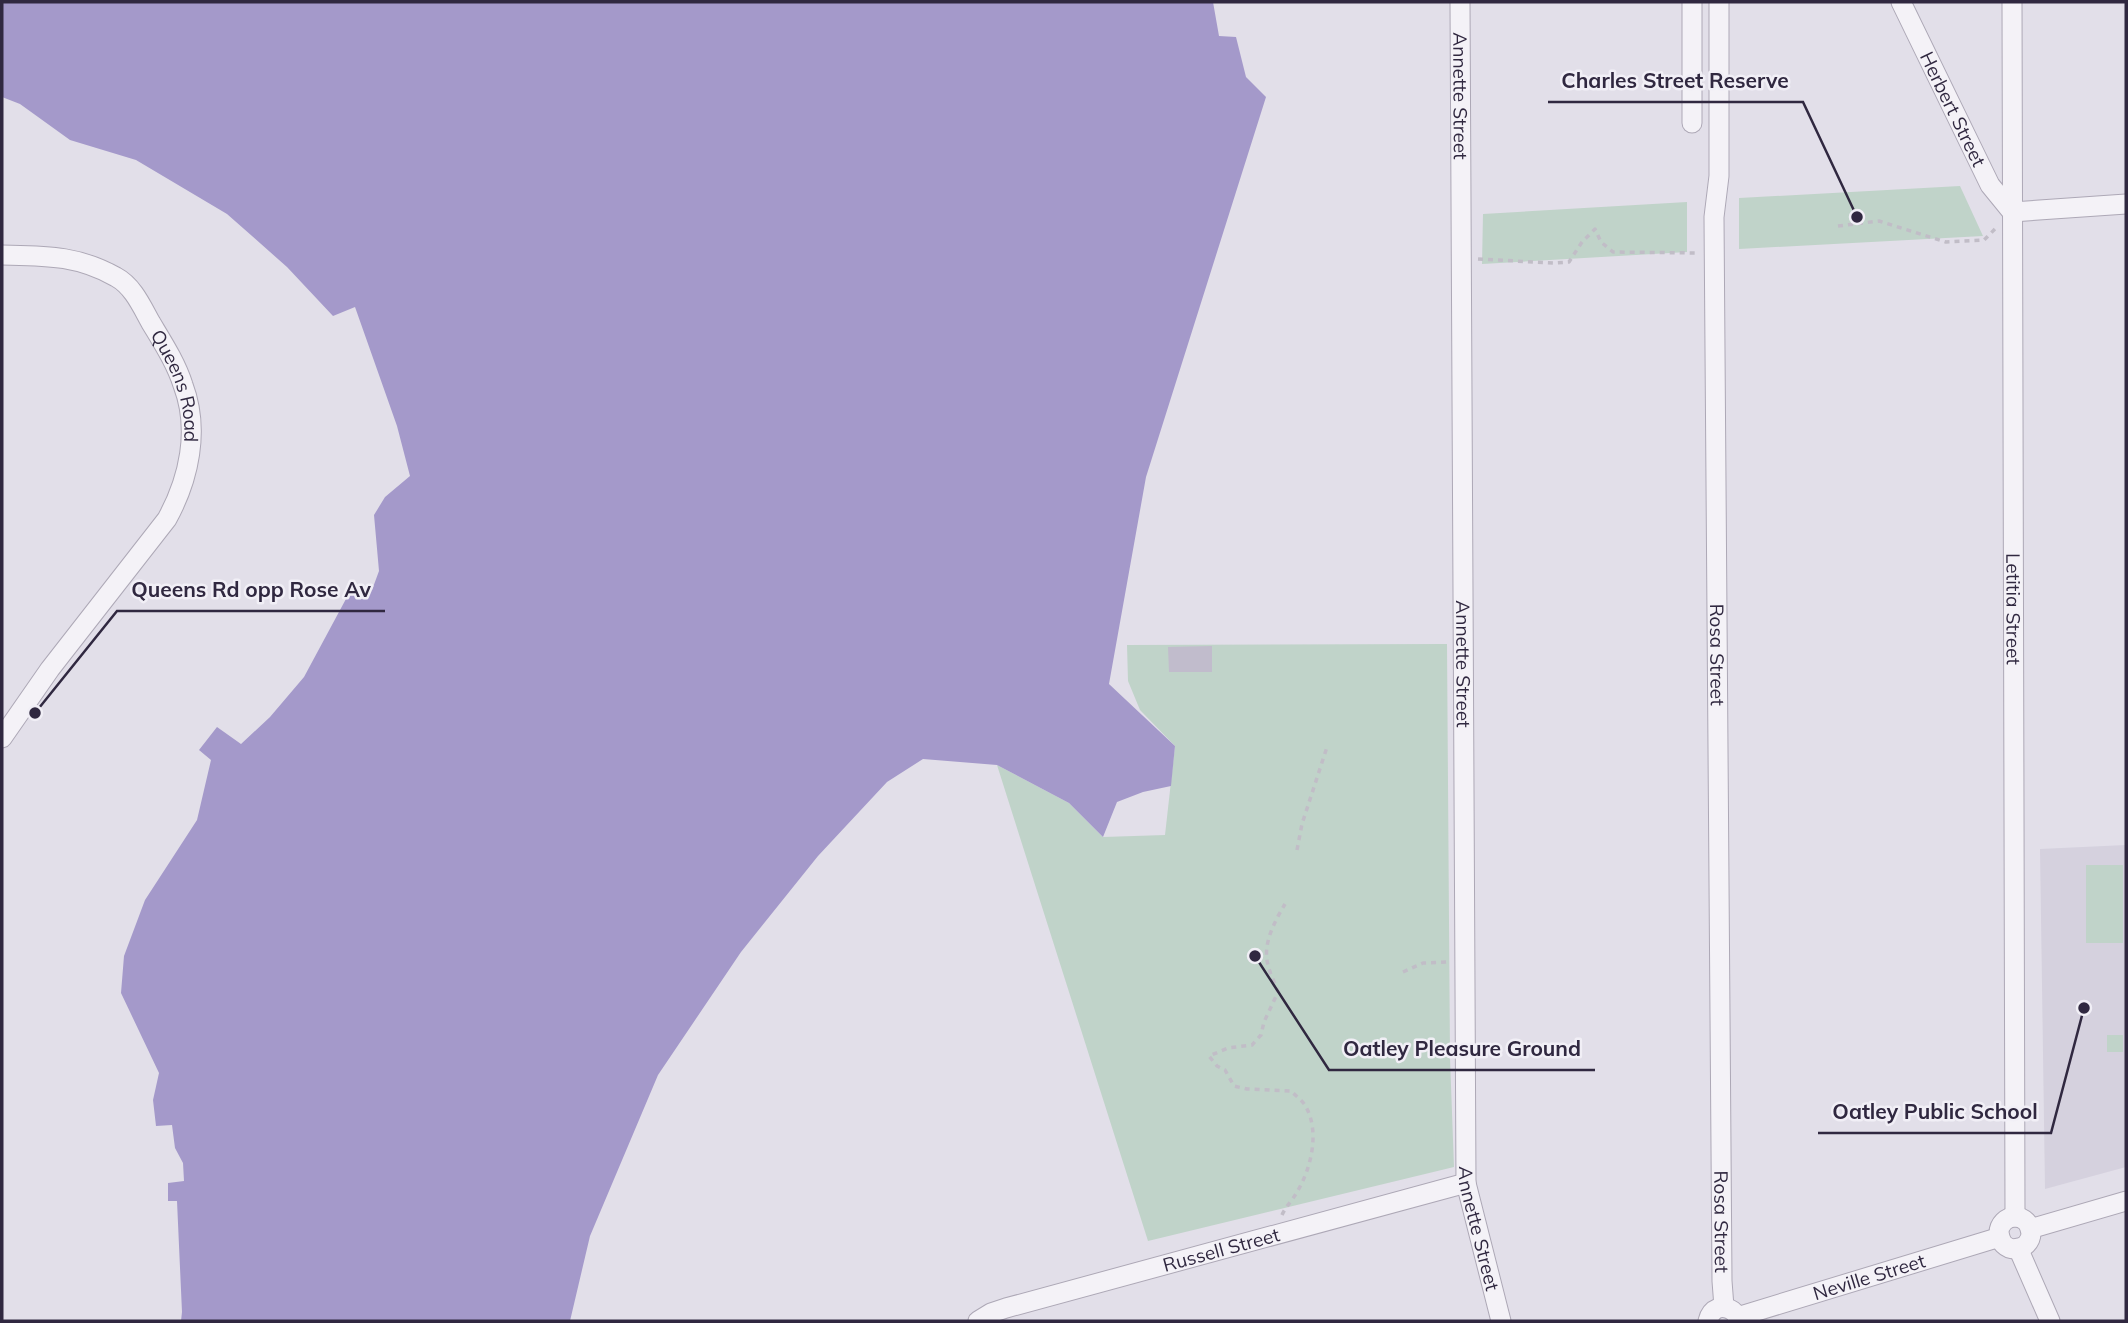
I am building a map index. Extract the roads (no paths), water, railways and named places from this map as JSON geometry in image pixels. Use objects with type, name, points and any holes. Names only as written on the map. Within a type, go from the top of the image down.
[{"type":"street","name":"Annette Street","points":[[1460,2],[1466,1182],[1501,1321]]},
{"type":"street","points":[[1692,2],[1692,123]]},
{"type":"street","name":"Rosa Street","points":[[1719,2],[1719,176],[1714,217],[1714,253],[1721,1268],[1733,1315]]},
{"type":"street","name":"Herbert Street","points":[[1901,2],[1990,185],[2012,212]]},
{"type":"street","name":"Letitia Street","points":[[2012,2],[2022,1223]]},
{"type":"street","points":[[2012,212],[2126,204]]},
{"type":"street","name":"Queens Road","points":[[2,255],[64,257],[99,269],[124,282],[137,299],[175,365],[184,387],[191,429],[186,475],[179,497],[167,519],[50,669],[2,738]]},
{"type":"street","name":"Russell Street","points":[[978,1321],[1006,1308],[1466,1182]]},
{"type":"street","points":[[2018,1248],[2005,1245],[2000,1237],[2002,1223],[2010,1218],[2022,1223],[2126,1201]]},
{"type":"street","points":[[2018,1248],[2029,1239],[2022,1223]]},
{"type":"street","name":"Neville Street","points":[[1733,1315],[2000,1237]]},
{"type":"street","points":[[2018,1248],[2050,1321]]},
{"type":"street","points":[[1708,1321],[1714,1310],[1733,1315]]},
{"type":"place","name":"Charles Street Reserve","points":[[1857,217]]},
{"type":"place","name":"Queens Rd opp Rose Av","points":[[35,713]]},
{"type":"place","name":"Oatley Pleasure Ground","points":[[1255,956]]},
{"type":"place","name":"Oatley Public School","points":[[2084,1008]]}]
